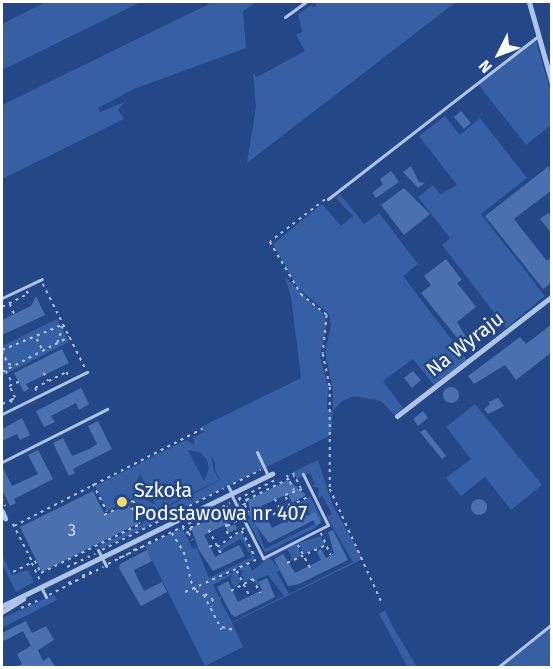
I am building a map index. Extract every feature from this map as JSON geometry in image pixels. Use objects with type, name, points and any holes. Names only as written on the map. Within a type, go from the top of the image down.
[{"type":"street","points":[[529,2],[552,84]]},
{"type":"street","name":"Na Wyraju","points":[[397,416],[552,296]]},
{"type":"street","points":[[2,612],[102,558],[270,475]]},
{"type":"street","points":[[2,511],[5,518]]},
{"type":"street","points":[[2,606],[26,597]]},
{"type":"lane","points":[[285,17],[306,2]]},
{"type":"lane","points":[[328,199],[539,34]]},
{"type":"lane","points":[[2,298],[42,280]]},
{"type":"lane","points":[[2,414],[86,370]]},
{"type":"lane","points":[[2,462],[107,409]]},
{"type":"lane","points":[[257,452],[270,475]]},
{"type":"lane","points":[[228,486],[262,556],[328,525],[303,474]]},
{"type":"lane","points":[[100,550],[106,565]]},
{"type":"lane","points":[[42,589],[47,596]]},
{"type":"lane","points":[[497,668],[552,624]]},
{"type":"path","points":[[328,199],[270,242],[301,294],[327,315],[322,354],[330,387],[330,489],[382,603]]},
{"type":"path","points":[[2,307],[42,280],[86,370],[48,381],[35,388],[37,393],[29,397]]},
{"type":"path","points":[[9,303],[15,316]]},
{"type":"path","points":[[15,366],[13,362],[8,364],[2,351],[37,338],[63,324]]},
{"type":"path","points":[[54,346],[63,324]]},
{"type":"path","points":[[2,372],[69,337]]},
{"type":"path","points":[[37,338],[44,351]]},
{"type":"path","points":[[6,370],[13,384]]},
{"type":"path","points":[[44,373],[48,381]]},
{"type":"path","points":[[2,404],[15,398],[9,387],[20,381]]},
{"type":"path","points":[[10,400],[13,405],[21,401]]},
{"type":"path","points":[[129,502],[140,524],[41,573],[27,553],[13,525],[202,429]]},
{"type":"path","points":[[100,550],[262,470]]},
{"type":"path","points":[[244,504],[246,500],[294,474],[302,490]]},
{"type":"path","points":[[288,477],[294,490]]},
{"type":"path","points":[[249,512],[238,499],[274,481],[275,485]]},
{"type":"path","points":[[93,485],[108,513]]},
{"type":"path","points":[[290,506],[285,496],[309,486]]},
{"type":"path","points":[[258,489],[260,493]]},
{"type":"path","points":[[83,491],[85,495]]},
{"type":"path","points":[[266,518],[282,512],[310,495],[313,500]]},
{"type":"path","points":[[244,496],[246,500]]},
{"type":"path","points":[[275,499],[286,521]]},
{"type":"path","points":[[104,515],[133,501],[144,515],[137,518]]},
{"type":"path","points":[[47,596],[233,502]]},
{"type":"path","points":[[226,505],[235,522]]},
{"type":"path","points":[[53,506],[56,510]]},
{"type":"path","points":[[189,528],[228,509]]},
{"type":"path","points":[[223,511],[228,520],[232,518]]},
{"type":"path","points":[[201,517],[203,521]]},
{"type":"path","points":[[229,537],[224,529],[227,525],[243,518]]},
{"type":"path","points":[[183,526],[193,522]]},
{"type":"path","points":[[188,524],[188,532]]},
{"type":"path","points":[[183,526],[192,540]]},
{"type":"path","points":[[217,547],[248,526]]},
{"type":"path","points":[[318,529],[332,555]]},
{"type":"path","points":[[209,530],[222,556]]},
{"type":"path","points":[[241,530],[256,560]]},
{"type":"path","points":[[172,532],[184,552],[194,588],[213,599],[211,607]]},
{"type":"path","points":[[20,539],[24,537]]},
{"type":"path","points":[[296,540],[310,568]]},
{"type":"path","points":[[209,547],[216,543]]},
{"type":"path","points":[[287,563],[326,544]]},
{"type":"path","points":[[27,553],[31,551]]},
{"type":"path","points":[[81,552],[85,559]]},
{"type":"path","points":[[185,592],[237,570],[262,556]]},
{"type":"path","points":[[13,572],[34,562]]},
{"type":"path","points":[[34,562],[41,580]]},
{"type":"path","points":[[237,570],[251,598]]},
{"type":"path","points":[[238,574],[244,571]]},
{"type":"path","points":[[231,591],[253,579],[260,593]]},
{"type":"path","points":[[52,587],[54,591]]},
{"type":"path","points":[[35,595],[37,599]]},
{"type":"path","points":[[204,595],[221,628],[235,630]]},
{"type":"shaded area","points":[[46,2],[141,2],[2,70],[2,24]]},
{"type":"shaded area","points":[[213,2],[256,2],[243,11],[246,48],[134,89],[98,108],[100,112],[125,102],[118,110],[124,119],[2,179],[2,105]]},
{"type":"shaded area","points":[[316,2],[456,2],[247,163],[256,107],[253,73],[257,77],[305,51],[296,35],[302,32],[298,14],[310,6],[316,7]]},
{"type":"shaded area","points":[[536,41],[551,93],[551,125],[526,145],[478,84]]},
{"type":"shaded area","points":[[445,116],[460,135],[480,118],[527,178],[481,214],[545,296],[506,328],[442,245],[450,238],[418,197],[433,185],[440,194],[457,185],[419,136]]},
{"type":"shaded area","points":[[340,194],[364,224],[379,213],[418,264],[403,276],[467,360],[434,385],[413,359],[383,381],[403,408],[394,415],[381,401],[354,396],[342,401],[333,411],[333,390],[325,352],[331,326],[329,314],[297,287],[273,244],[322,204],[341,226],[353,216],[336,198]]},
{"type":"shaded area","points":[[285,277],[323,313],[327,322],[320,357],[328,386],[327,409],[333,411],[331,435],[101,549],[99,546],[141,525],[148,517],[220,480],[211,455],[214,471],[219,480],[146,516],[133,498],[107,511],[95,486],[186,440],[195,445],[193,438],[204,432],[201,427],[301,378],[291,297]],"holes":[[[188,450],[201,453],[207,460],[209,468],[204,481]],[[140,474],[156,505],[138,496],[136,483]]]},
{"type":"shaded area","points":[[57,319],[69,342],[2,376],[2,346]]},
{"type":"shaded area","points":[[475,404],[542,485],[511,510],[485,477],[461,496],[446,478],[471,459],[446,427]]},
{"type":"shaded area","points":[[318,460],[333,506],[363,559],[232,623],[243,647],[205,666],[145,546],[182,528],[193,549],[197,548],[209,578],[252,557],[241,539],[224,548],[221,554],[219,548],[241,531],[255,559],[210,582],[236,571],[241,581],[234,588],[230,578],[233,574],[213,585],[219,597],[222,596],[220,601],[232,622],[284,596],[268,575],[257,579],[259,589],[253,578],[244,582],[241,573],[244,571],[237,570],[260,558],[249,564],[252,571],[268,558],[297,543],[301,556],[289,561],[292,558],[287,549],[270,558],[280,570],[277,572],[289,594],[353,562],[327,517],[332,514],[322,496],[318,498],[319,488],[311,486],[315,484],[310,473],[298,478],[302,489],[293,472]]},
{"type":"shaded area","points":[[310,496],[322,520],[315,523],[317,527],[265,553],[237,500],[249,519],[254,519],[265,549],[315,524],[306,507],[289,515],[287,521],[283,514]]},
{"type":"shaded area","points":[[321,536],[325,545],[304,554],[298,543]]},
{"type":"shaded area","points":[[2,555],[12,575],[28,570],[34,582],[16,592],[2,564]]},
{"type":"shaded area","points":[[54,595],[57,600],[2,628],[2,618]]},
{"type":"shaded area","points":[[385,610],[417,667],[407,666],[379,614]]},
{"type":"shaded area","points":[[551,626],[551,667],[501,667]]},
{"type":"building","points":[[461,111],[471,123],[464,129],[454,117]]},
{"type":"building","points":[[411,166],[419,182],[425,183],[418,188],[403,172]]},
{"type":"building","points":[[549,166],[552,190],[514,219],[546,260],[552,259],[552,282],[543,289],[485,216]]},
{"type":"building","points":[[391,171],[399,182],[376,198],[372,193],[383,184],[380,179]]},
{"type":"building","points":[[404,188],[430,214],[404,235],[381,205]]},
{"type":"building","points":[[548,213],[552,217],[552,234],[540,219]]},
{"type":"building","points":[[446,259],[462,280],[457,283],[476,307],[457,322],[466,337],[471,333],[477,340],[466,349],[421,293],[431,285],[424,276]]},
{"type":"building","points":[[36,296],[45,315],[2,335],[2,320],[31,306]]},
{"type":"building","points":[[552,324],[552,352],[516,380],[505,365],[474,384],[468,376],[520,337],[526,344]]},
{"type":"building","points":[[62,349],[69,363],[26,384],[29,389],[24,392],[14,373]]},
{"type":"building","points":[[413,371],[421,380],[412,388],[404,378]]},
{"type":"building","points":[[448,387],[454,387],[459,395],[457,401],[448,403],[443,398],[443,392]]},
{"type":"building","points":[[81,388],[89,404],[79,410],[76,403],[51,416],[55,422],[44,427],[36,411]]},
{"type":"building","points":[[498,398],[504,406],[488,414],[484,409],[490,404],[488,402]]},
{"type":"building","points":[[423,411],[428,418],[418,426],[413,419]]},
{"type":"building","points":[[22,418],[30,435],[20,440],[17,434],[2,441],[2,429]]},
{"type":"building","points":[[98,421],[112,449],[73,469],[75,473],[69,476],[53,443],[63,438],[72,456],[89,449],[97,444],[88,426]]},
{"type":"building","points":[[425,429],[446,456],[442,459],[420,432]]},
{"type":"building","points":[[38,450],[53,479],[14,499],[16,503],[10,506],[2,490],[2,466],[12,486],[38,474],[28,455]]},
{"type":"building","points":[[288,480],[306,495],[292,503],[288,494],[261,506],[272,528],[304,512],[306,516],[315,512],[321,523],[316,526],[314,520],[269,543],[246,512],[250,511],[248,500]]},
{"type":"building","points":[[93,491],[105,515],[129,504],[139,523],[42,572],[20,527]]},
{"type":"building","points":[[479,499],[485,501],[487,507],[485,513],[479,515],[473,513],[471,507],[473,501]]},
{"type":"building","points":[[232,509],[234,514],[226,518],[230,526],[235,524],[237,529],[228,533],[225,525],[204,535],[215,557],[239,545],[245,556],[213,571],[199,550],[191,528]]},
{"type":"building","points":[[333,530],[348,560],[299,584],[288,586],[274,559],[283,554],[295,573],[321,560],[317,551],[321,549],[326,558],[334,553],[328,532]]},
{"type":"building","points":[[147,550],[152,561],[134,570],[137,577],[144,591],[162,582],[167,592],[141,606],[119,568],[120,564]]},
{"type":"building","points":[[267,578],[275,597],[235,617],[231,614],[217,587],[228,581],[238,602],[262,590],[258,582]]},
{"type":"building","points":[[26,621],[32,633],[46,626],[54,640],[38,650],[43,661],[49,657],[56,668],[14,668],[22,664],[17,654],[31,646],[23,631],[2,642],[2,633]]},
{"type":"place","name":"Szkoła Podstawowa nr 407","points":[[122,502]]}]
